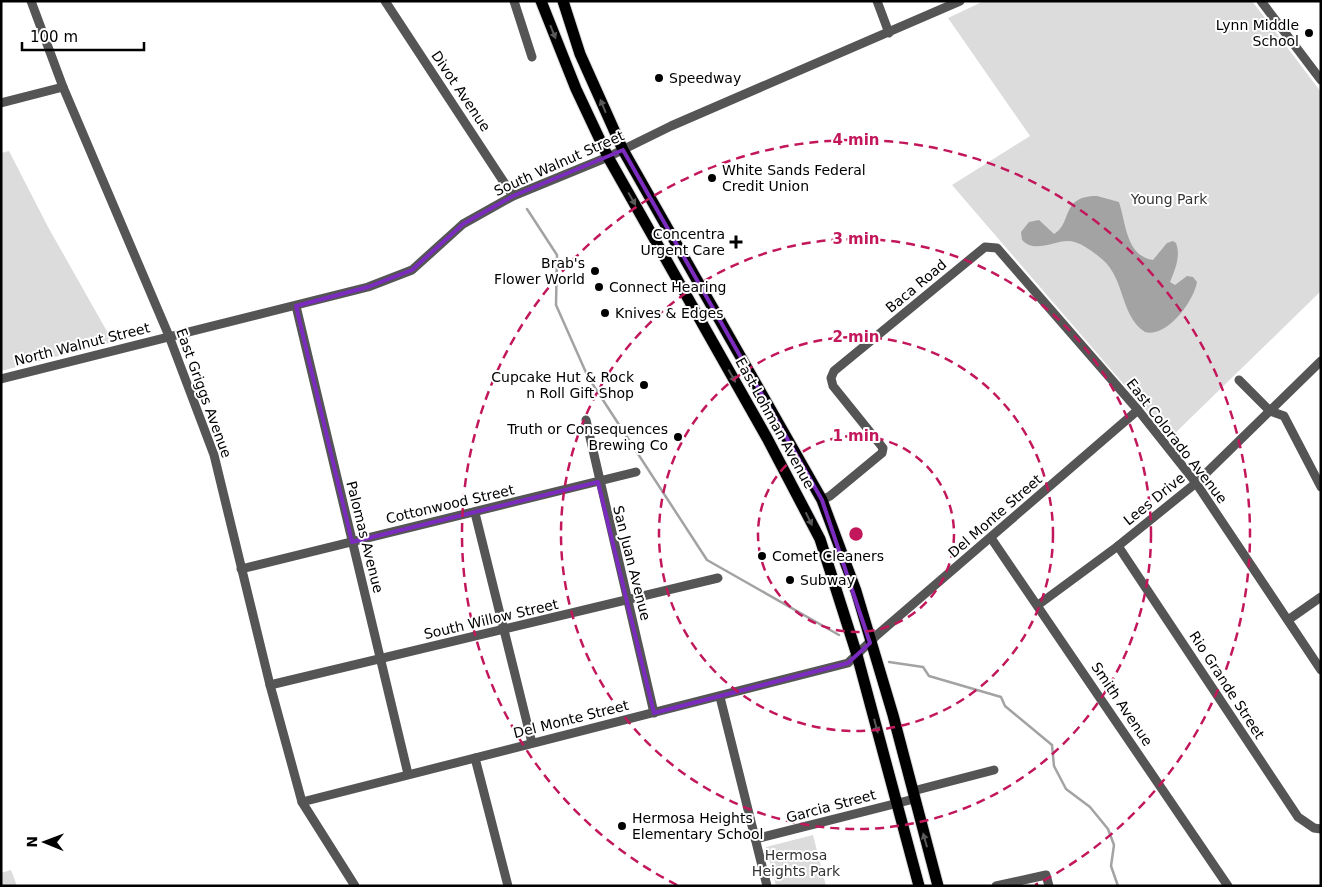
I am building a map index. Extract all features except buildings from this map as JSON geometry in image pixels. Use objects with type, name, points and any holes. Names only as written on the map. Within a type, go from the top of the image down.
[{"type":"main road","name":"East Lohman Avenue","points":[[541,1],[565,62],[608,157],[787,474],[820,539],[852,659],[897,803],[918,886]]},
{"type":"main road","name":"East Lohman Avenue","points":[[563,1],[580,54],[623,150],[822,500],[856,591],[870,643],[893,714],[938,886]]},
{"type":"main road","points":[[565,62],[580,54]]},
{"type":"street","name":"East Griggs Avenue","points":[[31,1],[62,87],[169,336],[214,455],[270,685],[302,802],[355,886]]},
{"type":"street","name":"Divot Avenue","points":[[385,1],[513,196]]},
{"type":"street","points":[[514,1],[532,56]]},
{"type":"street","points":[[877,1],[889,33]]},
{"type":"street","name":"South Walnut Street","points":[[169,336],[368,287],[412,270],[463,224],[513,196],[608,157],[714,107],[960,1]]},
{"type":"street","points":[[1261,1],[1321,80]]},
{"type":"street","points":[[1,103],[62,87]]},
{"type":"street","name":"Baca Road","points":[[822,500],[830,496],[882,452],[884,448],[833,386],[831,378],[834,371],[985,247],[991,246]]},
{"type":"street","name":"East Colorado Avenue","points":[[991,246],[997,248],[1138,410],[1196,483],[1321,670]]},
{"type":"street","name":"Palomas Avenue","points":[[296,306],[408,774]]},
{"type":"street","name":"North Walnut Street","points":[[1,379],[169,336]]},
{"type":"street","name":"Lees Drive","points":[[1038,605],[1118,546],[1196,483],[1321,361]]},
{"type":"street","points":[[1239,380],[1270,411],[1284,416],[1318,475],[1321,486]]},
{"type":"street","name":"Del Monte Street","points":[[302,802],[720,697],[852,659],[877,635],[1138,410]]},
{"type":"street","name":"San Juan Avenue","points":[[586,420],[598,482],[654,713]]},
{"type":"street","name":"Cottonwood Street","points":[[241,569],[636,472]]},
{"type":"street","points":[[475,513],[532,743]]},
{"type":"street","name":"Smith Avenue","points":[[991,538],[1228,886]]},
{"type":"street","name":"Rio Grande Street","points":[[1118,546],[1298,817],[1314,828],[1321,829]]},
{"type":"street","name":"South Willow Street","points":[[270,685],[503,631],[718,578]]},
{"type":"street","points":[[1288,620],[1321,597]]},
{"type":"street","points":[[720,697],[767,886]]},
{"type":"street","points":[[475,758],[508,886]]},
{"type":"street","name":"Garcia Street","points":[[755,840],[897,803],[913,795],[994,770]]},
{"type":"street","points":[[996,886],[1046,875],[1049,886]]},
{"type":"highlighted area","points":[[623,150],[822,500],[870,643],[848,663],[654,713],[598,482],[352,542],[296,306],[368,287],[412,270],[463,224],[513,196]]},
{"type":"green space","name":"Young Park","points":[[984,1],[1252,1],[1321,92],[1321,291],[1170,438],[952,185],[1030,136],[948,18]]},
{"type":"green space","points":[[9,151],[48,227],[113,342],[1,371],[1,153]]},
{"type":"green space","name":"Hermosa Heights Park","points":[[813,835],[826,886],[776,886],[766,847]]},
{"type":"green space","points":[[11,870],[17,886],[1,886],[1,873]]},
{"type":"shaded area","points":[[1097,196],[1119,202],[1128,237],[1137,252],[1144,257],[1153,260],[1167,243],[1173,241],[1176,243],[1178,258],[1170,282],[1175,285],[1187,276],[1193,277],[1197,282],[1191,299],[1185,308],[1170,324],[1162,329],[1145,332],[1136,324],[1130,315],[1113,273],[1107,264],[1088,249],[1070,241],[1033,246],[1022,240],[1021,232],[1029,222],[1039,220],[1054,234],[1060,229],[1072,205],[1077,200]]},
{"type":"waterway","points":[[527,209],[557,255],[556,305],[588,377],[707,560],[839,635]]},
{"type":"waterway","points":[[889,662],[923,667],[929,676],[1001,697],[1005,706],[1052,745],[1054,766],[1066,789],[1090,807],[1108,829],[1114,845],[1111,866],[1118,886]]},
{"type":"place","name":"Lynn Middle School","points":[[1309,33]]},
{"type":"place","name":"Speedway","points":[[659,78]]},
{"type":"place","name":"White Sands Federal Credit Union","points":[[712,178]]},
{"type":"place","name":"Concentra Urgent Care","points":[[736,242]]},
{"type":"place","name":"Brab's Flower World","points":[[595,271]]},
{"type":"place","name":"Connect Hearing","points":[[599,287]]},
{"type":"place","name":"Knives & Edges","points":[[605,313]]},
{"type":"place","name":"Cupcake Hut & Rock n Roll Gift Shop","points":[[644,385]]},
{"type":"place","name":"Truth or Consequences Brewing Co","points":[[678,437]]},
{"type":"place","name":"Comet Cleaners","points":[[762,556]]},
{"type":"place","name":"Subway","points":[[790,580]]},
{"type":"place","name":"Hermosa Heights Elementary School","points":[[622,826]]}]
